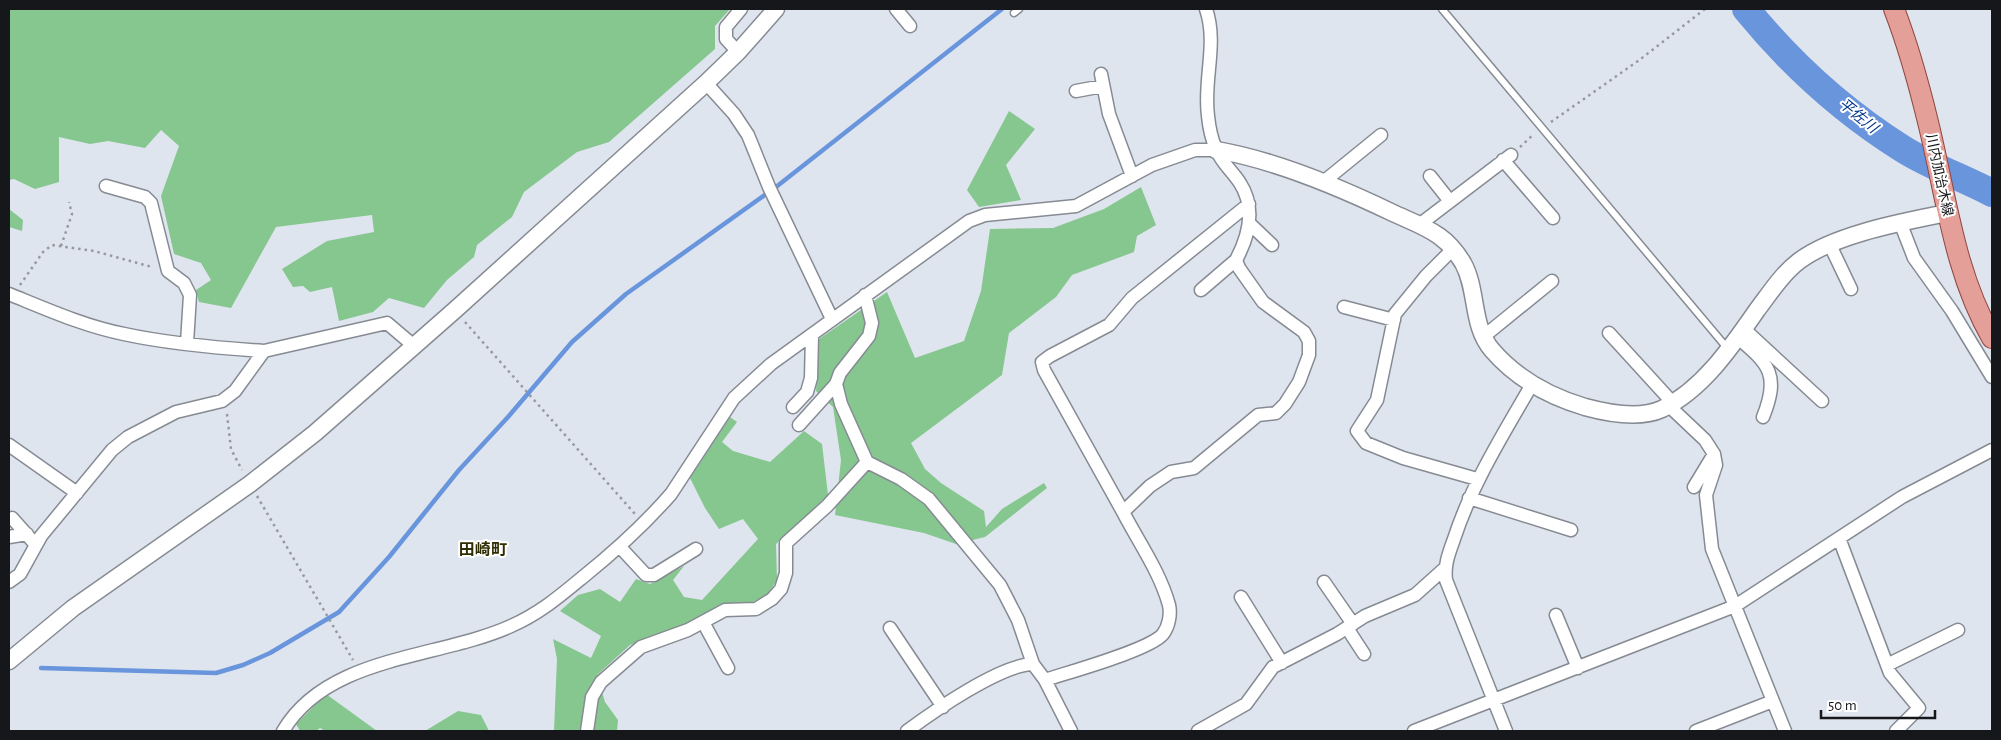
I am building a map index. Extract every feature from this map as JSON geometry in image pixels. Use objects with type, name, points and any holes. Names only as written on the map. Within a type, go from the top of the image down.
[{"type":"main road","name":"川内加治木線","points":[[1894,9],[1928,122],[1946,207],[1969,290],[1992,338]]},
{"type":"street","points":[[738,52],[726,39],[726,27],[740,9]]},
{"type":"street","points":[[9,661],[74,608],[250,484],[315,433],[455,310],[706,83],[738,52],[776,9]]},
{"type":"street","points":[[896,9],[910,26]]},
{"type":"street","points":[[1201,290],[1236,260],[1244,245],[1249,223],[1249,204],[1241,185],[1216,150],[1208,114],[1211,30],[1206,9]]},
{"type":"street","points":[[1076,91],[1102,80],[1109,114],[1132,176]]},
{"type":"street","points":[[706,83],[734,114],[748,135],[771,192],[832,318]]},
{"type":"street","points":[[1322,183],[1382,135]]},
{"type":"street","points":[[283,731],[299,708],[326,687],[359,672],[486,636],[512,626],[547,607],[620,547],[671,494],[734,398],[771,364],[812,335],[832,318],[969,221],[985,215],[1076,206],[1152,165],[1195,150],[1216,150],[1245,155],[1368,201],[1439,236],[1453,249],[1464,266],[1483,337],[1502,362],[1531,386],[1572,403],[1612,412],[1634,413],[1660,410],[1707,375],[1737,339],[1781,278],[1799,261],[1830,245],[1946,207]]},
{"type":"street","points":[[1418,225],[1507,157],[1553,218]]},
{"type":"street","points":[[1430,176],[1449,200]]},
{"type":"street","points":[[106,186],[145,197],[151,203],[168,271],[184,284],[190,295],[187,343]]},
{"type":"street","points":[[1046,680],[1144,646],[1162,635],[1169,624],[1169,606],[1156,576],[1123,512],[1044,370],[1042,362],[1109,324],[1132,298],[1249,204]]},
{"type":"street","points":[[1900,222],[1914,258],[1952,311],[1992,377]]},
{"type":"street","points":[[1249,223],[1272,244]]},
{"type":"street","points":[[1830,245],[1851,289]]},
{"type":"street","points":[[1453,249],[1426,276],[1396,314],[1377,400],[1357,431],[1366,443],[1403,458],[1477,479]]},
{"type":"street","points":[[1123,512],[1150,486],[1171,472],[1194,468],[1258,415],[1276,413],[1285,404],[1299,382],[1309,355],[1309,342],[1304,332],[1263,302],[1239,268],[1236,260]]},
{"type":"street","points":[[1483,337],[1552,281]]},
{"type":"street","points":[[11,295],[72,320],[124,334],[187,343],[264,351],[387,322],[414,346]]},
{"type":"street","points":[[799,425],[836,384],[840,373],[869,336],[872,322],[865,295]]},
{"type":"street","points":[[1344,307],[1394,320]]},
{"type":"street","points":[[1609,333],[1670,404],[1705,440],[1714,454],[1716,465],[1706,495],[1712,549],[1784,731]]},
{"type":"street","points":[[793,407],[807,392],[811,378],[812,335]]},
{"type":"street","points":[[1737,339],[1822,401]]},
{"type":"street","points":[[1737,339],[1763,359],[1770,372],[1771,398],[1763,417]]},
{"type":"street","points":[[9,582],[20,574],[41,536],[112,450],[128,437],[176,412],[222,401],[235,391],[264,351]]},
{"type":"street","points":[[836,384],[841,404],[867,462],[901,478],[928,499],[1000,585],[1018,620],[1033,664],[1046,680],[1071,731]]},
{"type":"street","points":[[1198,731],[1246,704],[1273,667],[1365,616],[1415,595],[1444,569],[1477,479],[1531,386]]},
{"type":"street","points":[[9,445],[77,493]]},
{"type":"street","points":[[1414,731],[1735,606],[1902,498],[1992,450]]},
{"type":"street","points":[[1694,486],[1714,454]]},
{"type":"street","points":[[587,731],[592,697],[602,682],[641,646],[700,623],[725,610],[756,608],[772,599],[781,589],[786,573],[786,543],[827,506],[867,462]]},
{"type":"street","points":[[1469,498],[1571,530]]},
{"type":"street","points":[[12,518],[36,545]]},
{"type":"street","points":[[9,537],[27,534]]},
{"type":"street","points":[[1839,538],[1890,673],[1919,708],[1899,730]]},
{"type":"street","points":[[620,547],[646,575],[654,575],[696,549]]},
{"type":"street","points":[[1444,569],[1446,580],[1506,731]]},
{"type":"street","points":[[1324,582],[1364,654]]},
{"type":"street","points":[[1241,597],[1282,662]]},
{"type":"street","points":[[1556,615],[1578,668]]},
{"type":"street","points":[[700,623],[715,660]]},
{"type":"street","points":[[700,623],[728,668]]},
{"type":"street","points":[[890,628],[944,706]]},
{"type":"street","points":[[1887,665],[1958,630]]},
{"type":"street","points":[[907,731],[944,706],[1014,668],[1020,665],[1033,664]]},
{"type":"street","points":[[1696,731],[1773,701]]},
{"type":"lane","points":[[1442,9],[1541,128],[1737,339]]},
{"type":"path","points":[[1507,157],[1541,128],[1638,61],[1705,9]]},
{"type":"path","points":[[61,246],[72,214],[69,202]]},
{"type":"path","points":[[11,295],[43,252],[52,245],[94,251],[168,271]]},
{"type":"path","points":[[455,310],[643,523]]},
{"type":"path","points":[[222,401],[227,408],[227,433],[231,449],[328,614],[359,672]]},
{"type":"green space","points":[[9,9],[730,9],[715,26],[715,49],[609,142],[577,152],[524,192],[512,217],[477,245],[474,257],[447,280],[424,308],[389,298],[373,312],[339,321],[332,287],[310,292],[303,286],[293,287],[282,269],[327,241],[374,232],[372,215],[276,227],[231,308],[199,302],[196,290],[211,280],[201,263],[174,254],[161,196],[179,146],[161,130],[145,148],[108,141],[90,144],[59,137],[59,182],[35,189],[14,179],[9,180]]},
{"type":"green space","points":[[1009,111],[1035,129],[1006,165],[1021,200],[979,207],[967,190]]},
{"type":"green space","points":[[1141,187],[1156,225],[1137,236],[1134,252],[1072,275],[1056,297],[1009,333],[1002,375],[911,443],[925,469],[941,483],[984,511],[986,527],[1002,509],[1044,483],[1047,488],[985,537],[956,544],[924,533],[835,515],[841,460],[833,407],[816,391],[819,339],[887,292],[915,358],[964,341],[981,291],[990,229],[1053,228],[1104,209]]},
{"type":"green space","points":[[9,209],[23,220],[22,231],[9,227]]},
{"type":"green space","points":[[730,417],[737,422],[722,442],[733,451],[770,462],[804,431],[822,444],[828,495],[776,544],[777,580],[768,594],[753,602],[721,604],[689,623],[630,645],[597,675],[605,702],[618,720],[617,731],[554,731],[557,659],[553,639],[591,658],[601,636],[560,611],[578,595],[600,589],[620,602],[636,579],[650,584],[684,566],[673,580],[684,597],[702,600],[758,539],[743,519],[719,529],[705,508],[690,478]]},
{"type":"green space","points":[[326,694],[377,731],[325,731],[320,728],[316,731],[300,731],[296,724]]},
{"type":"green space","points":[[458,711],[481,715],[489,731],[425,731]]},
{"type":"waterway","points":[[41,668],[216,673],[243,665],[270,653],[339,612],[389,557],[459,470],[508,417],[572,342],[626,294],[776,187],[1002,9]]},
{"type":"waterway","name":"平佐川","points":[[1746,9],[1799,67],[1839,103],[1881,135],[1913,155],[1992,193]]},
{"type":"district","name":"田崎町","points":[[483,550]]}]
